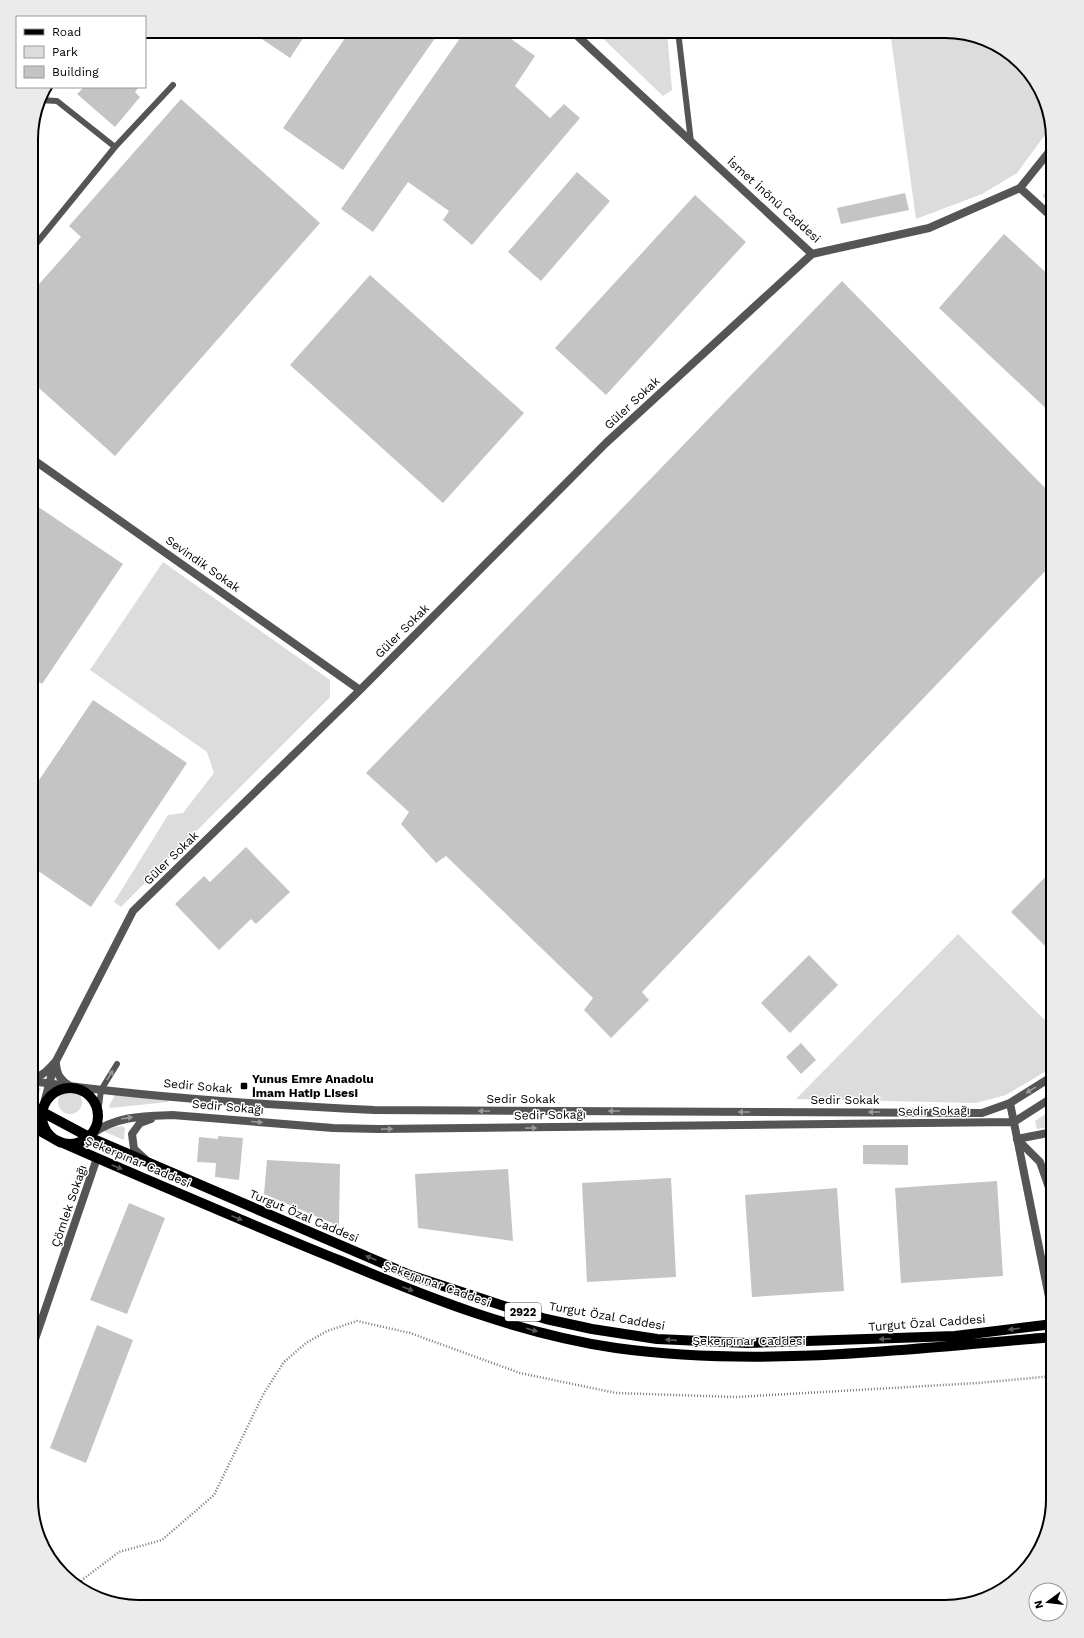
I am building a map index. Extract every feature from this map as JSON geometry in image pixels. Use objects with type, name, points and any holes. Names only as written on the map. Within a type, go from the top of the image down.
[{"type":"main road","points":[[72,1087],[87,1093],[97,1106],[95,1127],[81,1142],[64,1144],[56,1140],[45,1129],[43,1109],[47,1098],[54,1092],[62,1088],[72,1087]]},
{"type":"main road","name":"Turgut Özal Caddesi","points":[[38,1108],[95,1127],[110,1146],[410,1275],[546,1319],[629,1336],[696,1342],[832,1341],[955,1336],[1046,1325]]},
{"type":"main road","name":"Şekerpınar Caddesi","points":[[38,1130],[56,1140],[98,1158],[412,1290],[533,1331],[576,1340],[648,1352],[723,1356],[848,1354],[1046,1338]]},
{"type":"street","name":"İsmet İnönü Caddesi","points":[[580,38],[812,254],[930,228],[1020,188],[1046,156]]},
{"type":"street","points":[[1020,188],[1046,212]]},
{"type":"street","name":"Güler Sokak","points":[[56,1061],[133,911],[360,690],[606,443],[812,254]]},
{"type":"street","name":"Sevindik Sokak","points":[[38,463],[360,690]]},
{"type":"street","points":[[38,1077],[47,1072],[56,1061]]},
{"type":"street","points":[[43,1109],[56,1061]]},
{"type":"street","points":[[56,1061],[57,1074],[62,1081],[72,1087]]},
{"type":"street","name":"Sedir Sokak","points":[[38,1082],[101,1090],[307,1107],[374,1110],[982,1113],[1010,1103],[1046,1080]]},
{"type":"street","points":[[1014,1122],[1046,1101]]},
{"type":"street","points":[[1010,1103],[1046,1282]]},
{"type":"street","name":"Sedir Sokağı","points":[[95,1127],[114,1121],[150,1115],[172,1115],[333,1128],[378,1129],[1014,1122]]},
{"type":"street","points":[[159,1168],[140,1156],[134,1149],[132,1134],[140,1123],[148,1119],[172,1115]]},
{"type":"street","points":[[1017,1139],[1046,1133]]},
{"type":"street","points":[[1017,1139],[1040,1162],[1046,1179]]},
{"type":"street","name":"Çömlek Sokağı","points":[[38,1331],[98,1158]]},
{"type":"lane","points":[[679,38],[691,142]]},
{"type":"lane","points":[[38,241],[115,147],[173,85]]},
{"type":"lane","points":[[46,100],[57,101],[115,147]]},
{"type":"lane","points":[[95,1127],[101,1090],[117,1064]]},
{"type":"path","points":[[81,1582],[119,1552],[162,1540],[214,1495],[264,1393],[284,1362],[306,1343],[327,1331],[358,1321],[410,1333],[520,1373],[616,1393],[736,1397],[978,1383],[1046,1377]]},
{"type":"green space","points":[[602,38],[668,38],[672,90],[663,96]]},
{"type":"green space","points":[[891,38],[952,38],[978,43],[990,48],[1007,59],[1025,77],[1038,100],[1043,113],[1046,134],[1017,173],[982,194],[916,219]]},
{"type":"green space","points":[[1046,191],[1046,200],[1042,196]]},
{"type":"green space","points":[[163,562],[330,680],[330,697],[121,907],[114,902],[168,815],[183,813],[214,773],[207,752],[90,670]]},
{"type":"green space","points":[[958,934],[1046,1021],[1046,1071],[1006,1095],[976,1103],[796,1099]]},
{"type":"green space","points":[[38,1088],[41,1088],[38,1096]]},
{"type":"green space","points":[[70,1090],[79,1093],[82,1102],[79,1111],[70,1114],[61,1111],[58,1102],[61,1093]]},
{"type":"green space","points":[[115,1095],[167,1100],[168,1102],[110,1108],[109,1106]]},
{"type":"green space","points":[[1046,1114],[1046,1127],[1037,1129],[1035,1121]]},
{"type":"green space","points":[[122,1126],[125,1128],[124,1140],[105,1132],[105,1129]]},
{"type":"building","points":[[260,38],[303,38],[290,58]]},
{"type":"building","points":[[345,38],[435,38],[343,170],[283,128]]},
{"type":"building","points":[[460,38],[510,38],[535,56],[515,86],[550,118],[564,104],[580,118],[472,245],[443,220],[449,211],[408,182],[373,232],[341,209]]},
{"type":"building","points":[[83,88],[138,88],[135,92],[140,97],[115,127],[77,94]]},
{"type":"building","points":[[181,99],[320,223],[115,456],[38,387],[38,285],[81,237],[69,226]]},
{"type":"building","points":[[577,172],[610,201],[541,281],[508,252]]},
{"type":"building","points":[[905,193],[909,210],[841,224],[837,208]]},
{"type":"building","points":[[695,195],[746,242],[606,395],[555,348]]},
{"type":"building","points":[[1004,234],[1046,273],[1046,408],[939,308]]},
{"type":"building","points":[[370,275],[524,413],[443,503],[290,365]]},
{"type":"building","points":[[842,281],[1046,489],[1046,570],[642,992],[649,1000],[611,1038],[584,1010],[593,998],[446,856],[436,863],[401,824],[409,812],[366,773]]},
{"type":"building","points":[[38,507],[123,564],[42,684],[38,681]]},
{"type":"building","points":[[93,700],[187,763],[91,907],[38,871],[38,782]]},
{"type":"building","points":[[246,847],[290,892],[256,924],[251,919],[219,950],[175,904],[204,876],[210,882]]},
{"type":"building","points":[[1046,876],[1046,947],[1011,912]]},
{"type":"building","points":[[809,955],[838,985],[790,1033],[761,1003]]},
{"type":"building","points":[[801,1043],[816,1060],[801,1074],[786,1057]]},
{"type":"building","points":[[218,1136],[243,1138],[239,1180],[215,1177],[216,1163],[197,1162],[199,1137],[218,1139]]},
{"type":"building","points":[[863,1145],[908,1145],[908,1165],[863,1164]]},
{"type":"building","points":[[267,1160],[340,1164],[339,1226],[264,1194]]},
{"type":"building","points":[[508,1169],[513,1241],[418,1228],[415,1174]]},
{"type":"building","points":[[671,1178],[676,1277],[587,1282],[582,1183]]},
{"type":"building","points":[[997,1181],[1003,1276],[901,1283],[895,1188]]},
{"type":"building","points":[[837,1188],[844,1291],[752,1297],[745,1195]]},
{"type":"building","points":[[129,1203],[165,1218],[127,1314],[90,1300]]},
{"type":"building","points":[[97,1325],[133,1340],[86,1463],[50,1448]]},
{"type":"place","name":"Yunus Emre Anadolu İmam Hatip Lisesi","points":[[244,1086]]}]
